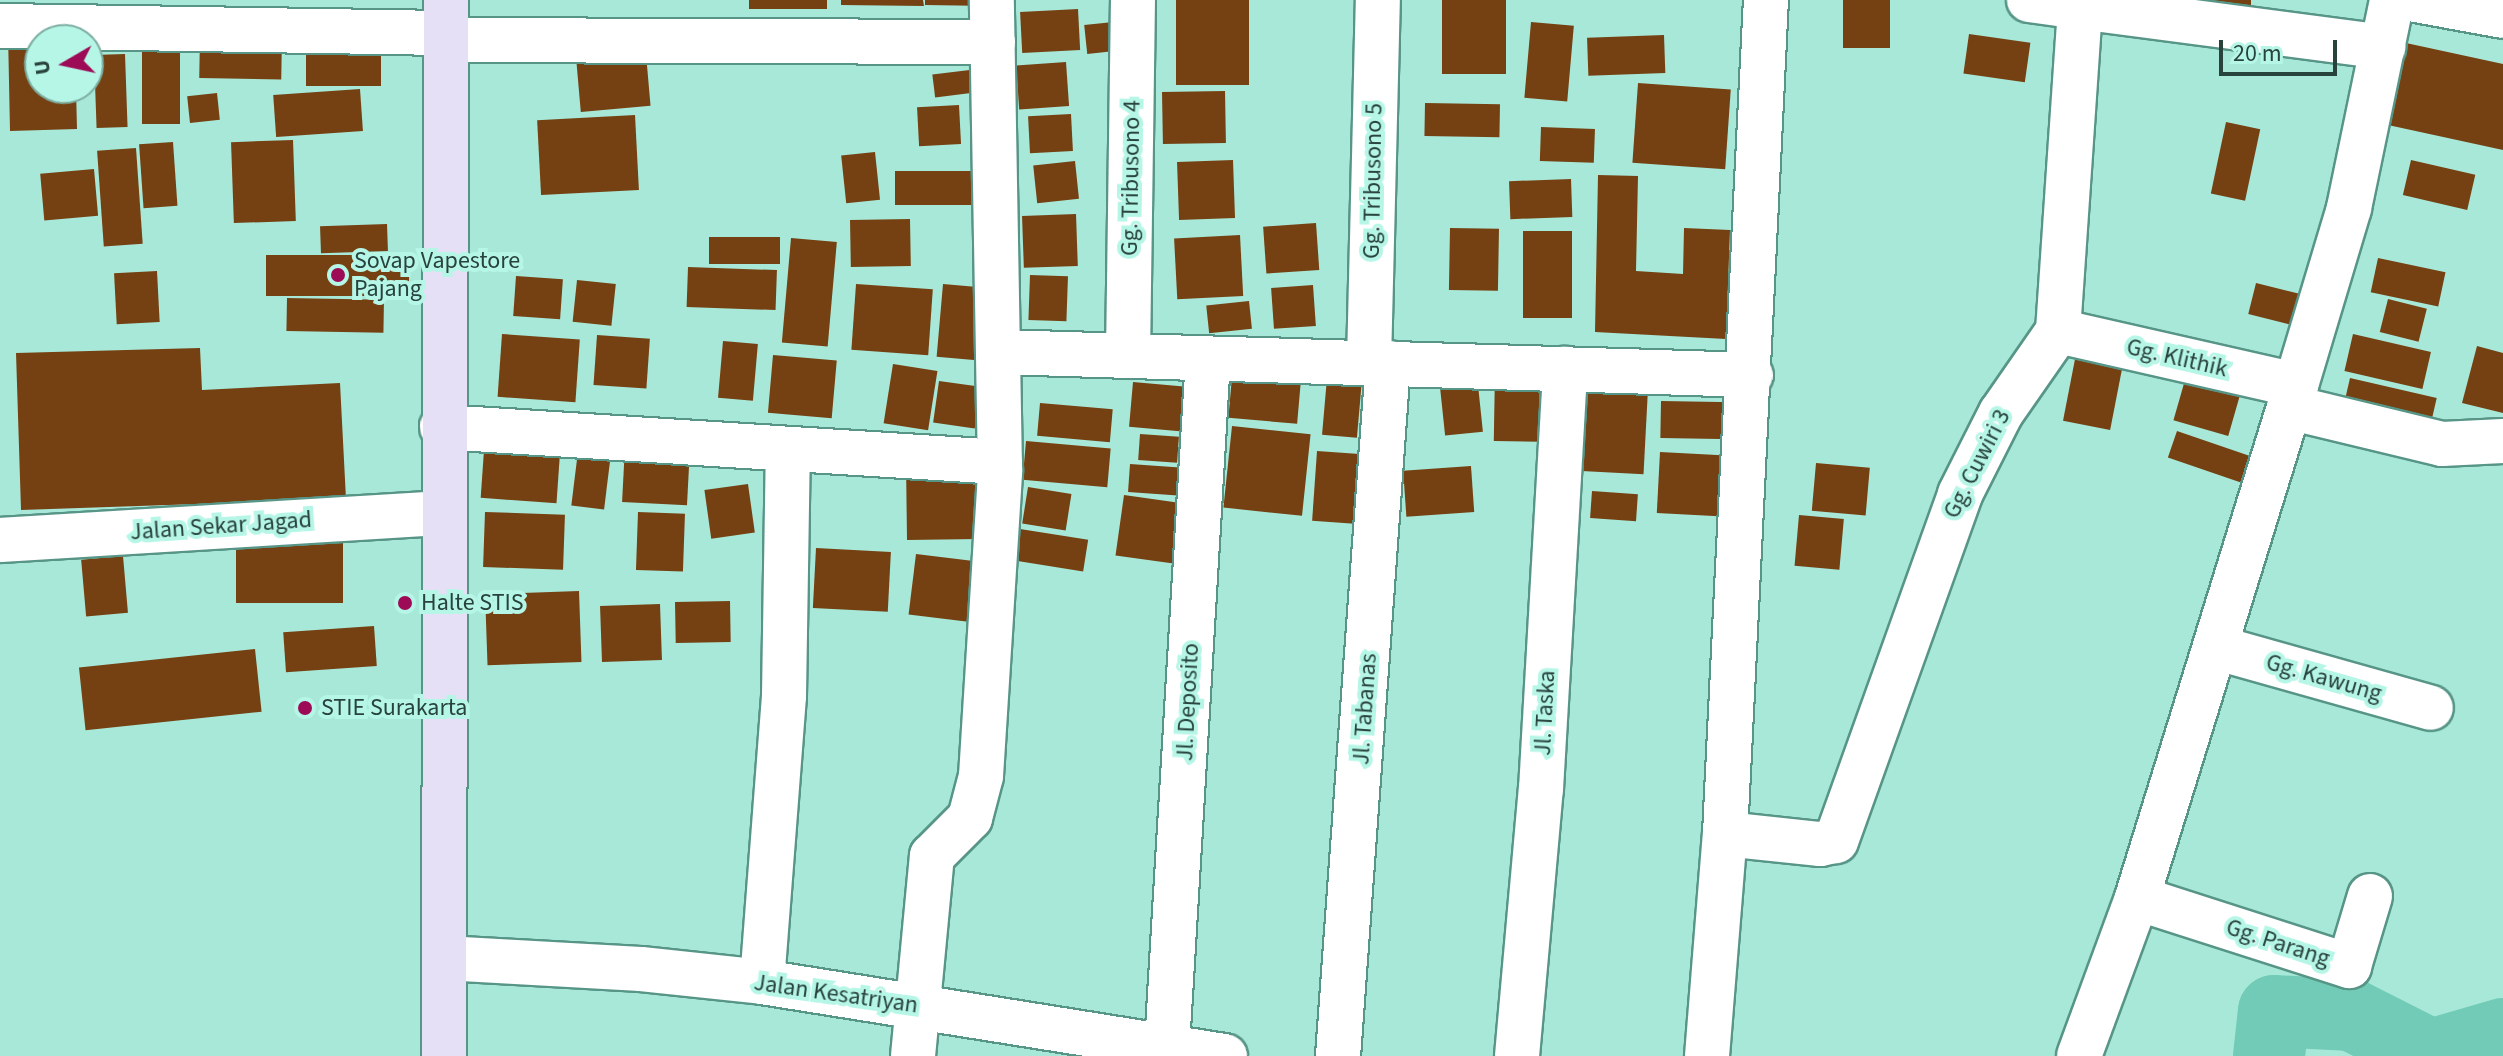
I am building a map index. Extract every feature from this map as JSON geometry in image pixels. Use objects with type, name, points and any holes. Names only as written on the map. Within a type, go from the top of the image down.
[{"type":"main road","points":[[444,1056],[442,427],[446,24]]},
{"type":"street","name":"Gg. Tribusono 4","points":[[1128,356],[1133,0]]},
{"type":"street","name":"Gg. Tribusono 5","points":[[1378,0],[1379,362]]},
{"type":"street","points":[[1707,1056],[1725,834],[1751,375],[1766,0]]},
{"type":"street","points":[[2029,0],[2383,47]]},
{"type":"street","points":[[2079,1056],[2137,898],[2218,648],[2349,208],[2392,0]]},
{"type":"street","points":[[2416,0],[2503,16]]},
{"type":"street","points":[[2058,331],[2096,9]]},
{"type":"street","points":[[0,26],[992,21],[1000,462],[980,785],[970,818],[932,856],[913,1056]]},
{"type":"street","name":"Gg. Klithik","points":[[2058,331],[2293,396],[2442,444],[2503,441]]},
{"type":"street","name":"Gg. Cuwiri 3","points":[[1725,834],[1820,844],[1836,841],[1960,494],[2001,413],[2058,331]]},
{"type":"street","points":[[1000,352],[1751,375]]},
{"type":"street","name":"Jl. Deposito","points":[[1167,1046],[1208,358]]},
{"type":"street","name":"Jl. Tabanas","points":[[1338,1056],[1379,362]]},
{"type":"street","name":"Jl. Taska","points":[[1517,1056],[1541,789],[1565,369]]},
{"type":"street","points":[[442,427],[1000,462]]},
{"type":"street","points":[[762,982],[784,696],[788,450]]},
{"type":"street","name":"Jalan Sekar Jagad","points":[[0,540],[442,513]]},
{"type":"street","name":"Gg. Kawung","points":[[2218,648],[2431,708]]},
{"type":"street","name":"Gg. Parang","points":[[2137,898],[2349,966],[2370,896]]},
{"type":"street","name":"Jalan Kesatriyan","points":[[444,958],[762,982],[1225,1056]]},
{"type":"building","points":[[749,0],[827,0],[827,9],[749,9]]},
{"type":"building","points":[[841,0],[923,0],[924,6],[841,5]]},
{"type":"building","points":[[925,0],[989,0],[989,6],[925,5]]},
{"type":"building","points":[[1176,0],[1249,0],[1249,85],[1176,85]]},
{"type":"building","points":[[1442,0],[1506,0],[1506,74],[1442,74]]},
{"type":"building","points":[[1843,0],[1890,0],[1890,48],[1843,48]]},
{"type":"building","points":[[2202,0],[2251,0],[2251,8],[2201,6]]},
{"type":"building","points":[[1078,9],[1080,50],[1022,53],[1020,12]]},
{"type":"building","points":[[1123,21],[1126,50],[1087,54],[1084,25]]},
{"type":"building","points":[[1531,22],[1574,26],[1567,101],[1524,98]]},
{"type":"building","points":[[8,33],[24,36],[24,104],[76,104],[77,129],[10,131]]},
{"type":"building","points":[[1969,34],[2030,43],[2025,82],[1963,74]]},
{"type":"building","points":[[200,35],[282,36],[281,79],[199,78]]},
{"type":"building","points":[[1664,35],[1665,73],[1588,76],[1587,38]]},
{"type":"building","points":[[306,39],[381,39],[381,86],[306,86]]},
{"type":"building","points":[[142,41],[180,41],[180,124],[142,124]]},
{"type":"building","points":[[2406,43],[2503,64],[2503,150],[2388,125]]},
{"type":"building","points":[[125,54],[128,127],[97,128],[96,104],[104,104],[104,55]]},
{"type":"building","points":[[646,54],[651,106],[581,112],[576,60]]},
{"type":"building","points":[[1066,62],[1069,106],[1019,109],[1016,65]]},
{"type":"building","points":[[978,69],[981,92],[935,97],[932,75]]},
{"type":"building","points":[[1638,83],[1731,89],[1725,169],[1632,163]]},
{"type":"building","points":[[360,89],[363,131],[276,137],[273,95]]},
{"type":"building","points":[[1225,91],[1226,143],[1163,144],[1162,92]]},
{"type":"building","points":[[217,93],[220,120],[190,123],[187,96]]},
{"type":"building","points":[[1425,103],[1500,104],[1499,137],[1424,136]]},
{"type":"building","points":[[959,105],[961,144],[919,146],[917,107]]},
{"type":"building","points":[[1071,114],[1073,151],[1030,153],[1028,116]]},
{"type":"building","points":[[635,115],[639,190],[541,195],[537,120]]},
{"type":"building","points":[[2226,122],[2260,129],[2245,201],[2211,193]]},
{"type":"building","points":[[1541,127],[1595,129],[1594,163],[1540,161]]},
{"type":"building","points":[[293,140],[296,221],[234,223],[231,142]]},
{"type":"building","points":[[173,142],[177,206],[144,208],[139,144]]},
{"type":"building","points":[[136,148],[143,244],[104,246],[97,151]]},
{"type":"building","points":[[875,152],[880,200],[846,203],[841,156]]},
{"type":"building","points":[[1233,160],[1235,218],[1179,220],[1177,162]]},
{"type":"building","points":[[2411,160],[2475,175],[2467,210],[2403,195]]},
{"type":"building","points":[[1075,161],[1079,199],[1037,203],[1033,165]]},
{"type":"building","points":[[94,169],[98,216],[44,221],[40,174]]},
{"type":"building","points":[[895,171],[992,171],[992,205],[895,205]]},
{"type":"building","points":[[1598,175],[1638,176],[1636,271],[1683,274],[1684,228],[1730,230],[1726,339],[1595,332]]},
{"type":"building","points":[[1571,179],[1572,217],[1510,219],[1509,181]]},
{"type":"building","points":[[1076,214],[1078,266],[1024,268],[1022,216]]},
{"type":"building","points":[[910,219],[911,266],[851,267],[850,220]]},
{"type":"building","points":[[1316,223],[1319,270],[1266,274],[1263,227]]},
{"type":"building","points":[[387,224],[388,251],[321,253],[320,226]]},
{"type":"building","points":[[1450,228],[1499,229],[1498,291],[1449,290]]},
{"type":"building","points":[[1523,231],[1572,231],[1572,318],[1523,318]]},
{"type":"building","points":[[1240,235],[1243,296],[1177,299],[1174,238]]},
{"type":"building","points":[[709,237],[780,237],[780,264],[709,264]]},
{"type":"building","points":[[791,238],[837,242],[828,347],[782,343]]},
{"type":"building","name":"Sovap Vapestore Pajang","points":[[266,255],[409,255],[409,296],[266,296]]},
{"type":"building","points":[[2378,258],[2445,272],[2438,307],[2371,292]]},
{"type":"building","points":[[688,267],[777,270],[776,310],[687,307]]},
{"type":"building","points":[[157,271],[160,322],[117,324],[114,273]]},
{"type":"building","points":[[1030,275],[1068,276],[1066,321],[1028,320]]},
{"type":"building","points":[[516,276],[563,279],[560,319],[513,316]]},
{"type":"building","points":[[577,280],[616,284],[611,326],[573,322]]},
{"type":"building","points":[[2256,283],[2305,295],[2297,326],[2248,314]]},
{"type":"building","points":[[856,284],[933,289],[928,355],[851,350]]},
{"type":"building","points":[[943,284],[986,288],[979,360],[937,357]]},
{"type":"building","points":[[1313,285],[1316,326],[1274,329],[1271,288]]},
{"type":"building","points":[[287,298],[384,300],[383,333],[286,331]]},
{"type":"building","points":[[2388,299],[2427,309],[2419,342],[2380,332]]},
{"type":"building","points":[[1249,301],[1252,329],[1209,333],[1206,305]]},
{"type":"building","points":[[502,334],[580,339],[575,402],[498,397]]},
{"type":"building","points":[[2353,334],[2431,352],[2422,389],[2344,371]]},
{"type":"building","points":[[597,335],[650,339],[646,389],[594,385]]},
{"type":"building","points":[[723,341],[758,344],[753,401],[718,398]]},
{"type":"building","points":[[2477,346],[2503,353],[2503,413],[2462,403]]},
{"type":"building","points":[[200,348],[202,390],[340,383],[346,499],[21,510],[16,353]]},
{"type":"building","points":[[2076,354],[2123,363],[2110,430],[2063,421]]},
{"type":"building","points":[[773,355],[837,361],[832,418],[768,413]]},
{"type":"building","points":[[893,364],[937,371],[928,430],[884,423]]},
{"type":"building","points":[[1233,365],[1302,371],[1297,424],[1228,418]]},
{"type":"building","points":[[1476,366],[1483,432],[1445,436],[1438,370]]},
{"type":"building","points":[[1495,371],[1540,372],[1539,442],[1494,441]]},
{"type":"building","points":[[1327,378],[1362,381],[1357,438],[1322,435]]},
{"type":"building","points":[[2350,378],[2437,398],[2429,431],[2342,411]]},
{"type":"building","points":[[2185,380],[2240,396],[2228,436],[2173,420]]},
{"type":"building","points":[[939,381],[981,387],[975,428],[933,423]]},
{"type":"building","points":[[1133,382],[1198,388],[1194,432],[1129,427]]},
{"type":"building","points":[[1586,387],[1648,390],[1644,474],[1582,471]]},
{"type":"building","points":[[1661,401],[1735,402],[1734,439],[1660,438]]},
{"type":"building","points":[[1040,403],[1113,409],[1110,442],[1037,436]]},
{"type":"building","points":[[1232,426],[1311,434],[1302,516],[1223,508]]},
{"type":"building","points":[[2177,431],[2254,457],[2244,484],[2168,457]]},
{"type":"building","points":[[1140,434],[1179,437],[1177,463],[1138,460]]},
{"type":"building","points":[[485,436],[561,441],[556,503],[481,498]]},
{"type":"building","points":[[1026,441],[1111,448],[1107,487],[1023,480]]},
{"type":"building","points":[[579,443],[612,447],[604,510],[571,506]]},
{"type":"building","points":[[625,446],[690,449],[687,505],[622,502]]},
{"type":"building","points":[[1317,451],[1370,455],[1365,525],[1312,521]]},
{"type":"building","points":[[1660,452],[1736,456],[1733,517],[1657,513]]},
{"type":"building","points":[[906,461],[974,468],[979,539],[907,540]]},
{"type":"building","points":[[1816,463],[1870,468],[1866,516],[1812,511]]},
{"type":"building","points":[[1130,464],[1194,468],[1192,496],[1128,492]]},
{"type":"building","points":[[1471,466],[1474,512],[1406,517],[1403,471]]},
{"type":"building","points":[[748,484],[755,533],[711,539],[704,490]]},
{"type":"building","points":[[1028,487],[1071,494],[1066,530],[1022,524]]},
{"type":"building","points":[[1592,491],[1638,494],[1636,521],[1590,518]]},
{"type":"building","points":[[1124,495],[1198,505],[1190,566],[1116,555]]},
{"type":"building","points":[[485,512],[565,515],[563,570],[483,567]]},
{"type":"building","points":[[638,512],[685,514],[683,572],[636,570]]},
{"type":"building","points":[[1799,515],[1844,519],[1839,570],[1795,566]]},
{"type":"building","points":[[1020,529],[1088,540],[1083,571],[1015,561]]},
{"type":"building","points":[[236,533],[343,533],[343,603],[236,603]]},
{"type":"building","points":[[816,548],[891,552],[888,612],[813,608]]},
{"type":"building","points":[[916,554],[976,561],[968,622],[909,615]]},
{"type":"building","points":[[123,556],[128,613],[86,616],[81,560]]},
{"type":"building","points":[[579,591],[581,662],[488,665],[485,594]]},
{"type":"building","points":[[730,601],[731,642],[676,643],[675,602]]},
{"type":"building","points":[[660,604],[662,660],[602,662],[600,606]]},
{"type":"building","points":[[374,626],[377,666],[286,672],[283,632]]},
{"type":"building","points":[[255,649],[262,712],[86,730],[79,668]]},
{"type":"waterway","points":[[2269,1056],[2274,1011],[2352,1015],[2431,1055],[2503,1034]]},
{"type":"place","name":"Sovap Vapestore Pajang","points":[[338,275]]},
{"type":"place","name":"Halte STIS","points":[[405,603]]},
{"type":"place","name":"STIE Surakarta","points":[[305,708]]}]
